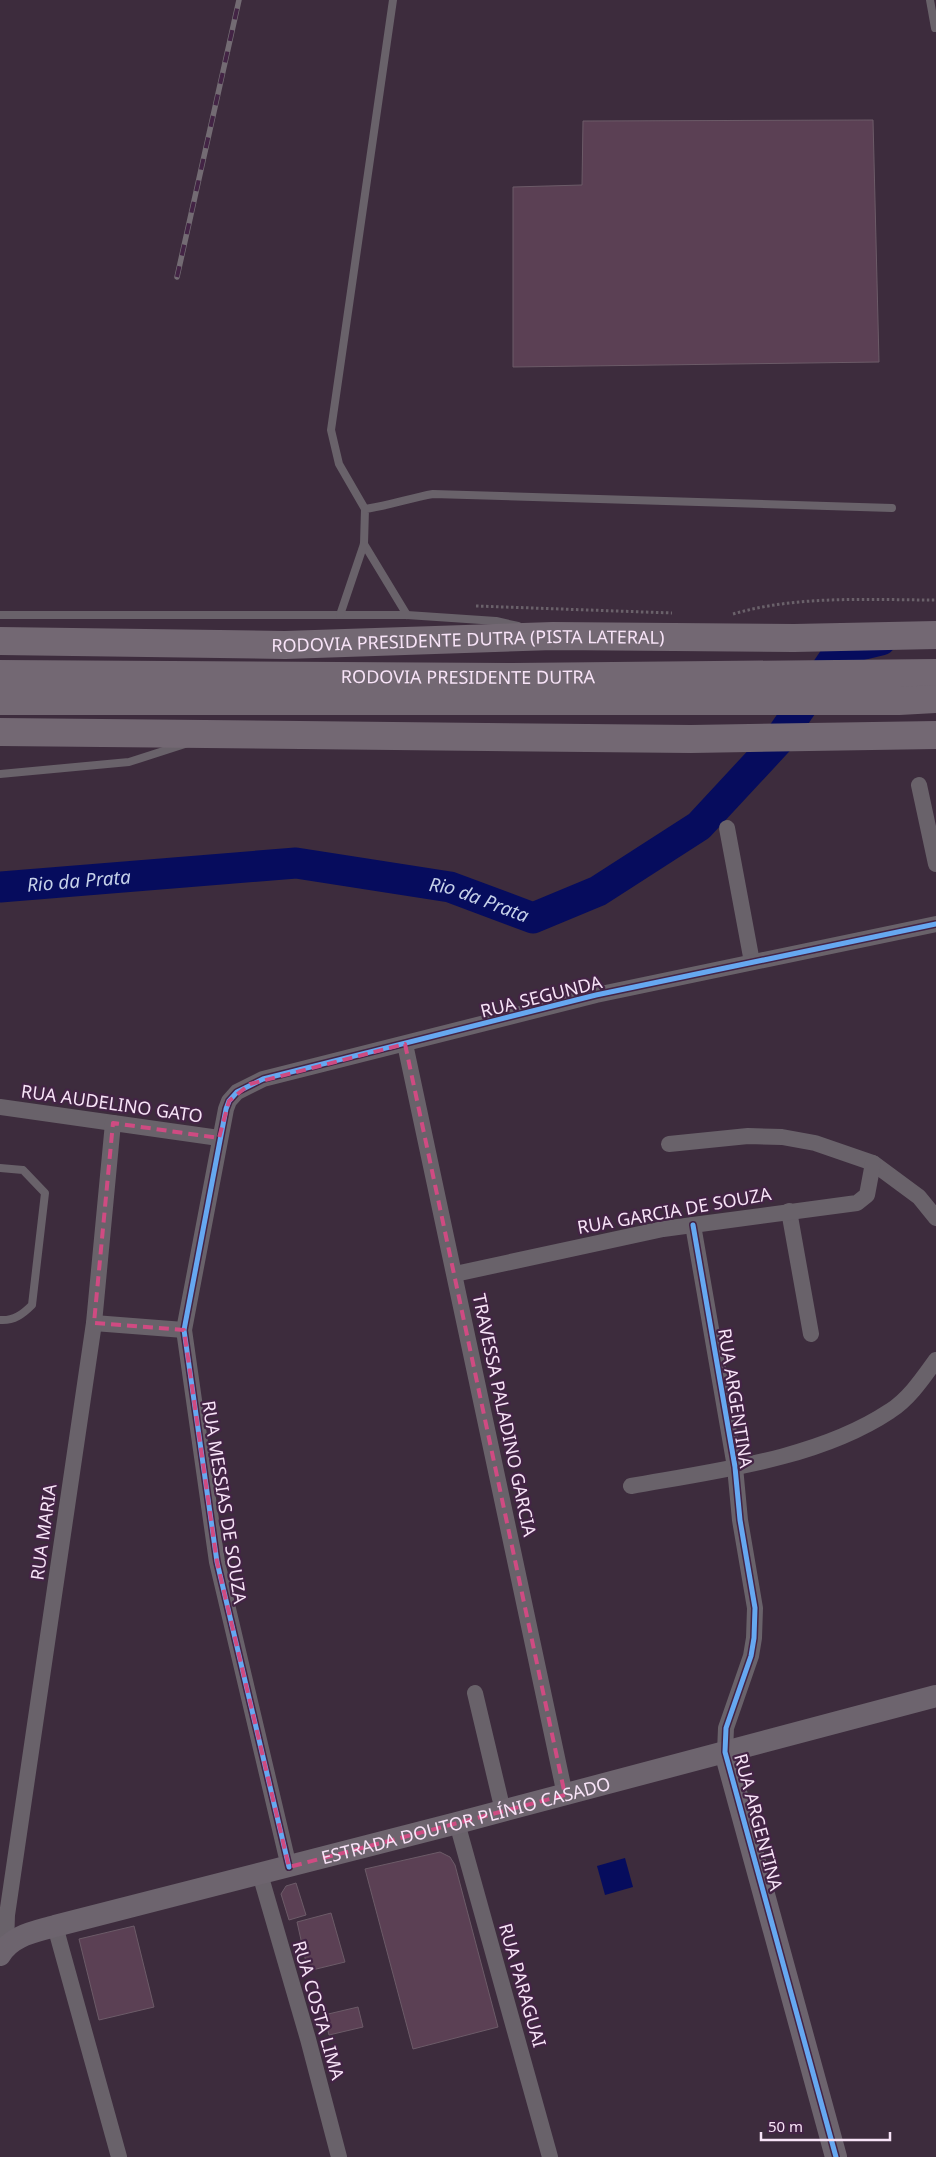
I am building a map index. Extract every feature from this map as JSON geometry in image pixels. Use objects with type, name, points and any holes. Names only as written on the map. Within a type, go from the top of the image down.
[{"type":"highway","name":"RODOVIA PRESIDENTE DUTRA (PISTA LATERAL)","points":[[0,640],[285,645],[553,636],[794,638],[936,635]]},
{"type":"highway","name":"RODOVIA PRESIDENTE DUTRA","points":[[0,701],[752,701],[897,688],[936,673]]},
{"type":"highway","name":"RODOVIA PRESIDENTE DUTRA","points":[[0,674],[482,676],[758,674],[897,688],[936,700]]},
{"type":"highway","points":[[0,732],[692,739],[936,735]]},
{"type":"main road","name":"ESTRADA DOUTOR PLÍNIO CASADO","points":[[3,1950],[18,1937],[55,1926],[457,1824],[936,1696]]},
{"type":"main road","name":"RUA ARGENTINA","points":[[725,1752],[836,2157]]},
{"type":"street","points":[[919,785],[936,864]]},
{"type":"street","points":[[727,828],[752,962]]},
{"type":"street","name":"RUA SEGUNDA","points":[[219,1138],[229,1102],[237,1092],[250,1084],[596,995],[936,924]]},
{"type":"street","name":"TRAVESSA PALADINO GARCIA","points":[[405,1044],[565,1795]]},
{"type":"street","name":"RUA AUDELINO GATO","points":[[0,1107],[219,1138]]},
{"type":"street","name":"RUA MARIA","points":[[3,1950],[4,1915],[94,1322],[113,1123]]},
{"type":"street","points":[[669,1144],[748,1136],[782,1137],[816,1144],[873,1164],[919,1197],[936,1218]]},
{"type":"street","name":"RUA MESSIAS DE SOUZA","points":[[219,1138],[184,1330],[217,1562],[289,1867]]},
{"type":"street","name":"RUA GARCIA DE SOUZA","points":[[455,1274],[663,1229],[857,1203],[868,1195],[873,1164]]},
{"type":"street","points":[[789,1211],[811,1334]]},
{"type":"street","name":"RUA ARGENTINA","points":[[693,1224],[735,1467],[755,1619],[751,1656],[726,1728],[725,1752]]},
{"type":"street","points":[[94,1322],[184,1330]]},
{"type":"street","points":[[631,1486],[735,1467],[811,1448],[849,1434],[892,1410],[917,1386],[936,1360]]},
{"type":"street","points":[[475,1693],[503,1811]]},
{"type":"street","name":"RUA PARAGUAI","points":[[457,1824],[550,2157]]},
{"type":"street","name":"RUA COSTA LIMA","points":[[260,1874],[308,2039],[339,2157]]},
{"type":"street","points":[[55,1926],[118,2157]]},
{"type":"lane","points":[[340,614],[364,544],[364,509],[339,464],[331,430],[393,0]]},
{"type":"lane","points":[[930,0],[935,28]]},
{"type":"lane","points":[[364,509],[386,506],[409,498],[433,494],[892,508]]},
{"type":"lane","points":[[364,544],[407,615]]},
{"type":"lane","points":[[0,615],[407,615],[496,621],[553,636]]},
{"type":"lane","points":[[0,774],[129,762],[164,752],[210,735]]},
{"type":"lane","points":[[0,1168],[23,1170],[46,1193],[32,1304],[21,1316],[6,1321],[0,1320]]},
{"type":"path","points":[[729,616],[775,604],[858,600],[936,600]]},
{"type":"path","points":[[469,606],[682,614]]},
{"type":"highlighted area","points":[[405,1044],[565,1795],[289,1867],[217,1562],[184,1330],[94,1323],[113,1123],[219,1138],[229,1101],[250,1084]]},
{"type":"shaded area","points":[[625,1858],[633,1887],[605,1895],[597,1866]]},
{"type":"building","points":[[873,120],[879,362],[513,367],[513,187],[582,185],[583,121]]},
{"type":"building","points":[[440,1852],[450,1857],[455,1865],[498,2027],[413,2049],[365,1869]]},
{"type":"building","points":[[296,1883],[306,1915],[289,1920],[281,1894],[286,1886]]},
{"type":"building","points":[[331,1913],[345,1962],[308,1971],[297,1922]]},
{"type":"building","points":[[134,1926],[154,2007],[99,2020],[79,1939]]},
{"type":"building","points":[[358,2007],[363,2027],[329,2035],[324,2015]]},
{"type":"waterway","name":"Rio da Prata","points":[[0,887],[296,863],[450,887],[533,918],[598,891],[699,826],[777,742],[840,650],[881,640]]},
{"type":"railway","points":[[177,277],[239,0]]},
{"type":"cycle path","points":[[289,1867],[217,1562],[184,1330],[229,1101],[237,1092],[263,1079],[596,995],[936,924]]},
{"type":"cycle path","points":[[693,1225],[735,1467],[740,1520],[755,1608],[751,1656],[726,1728],[725,1752],[836,2157]]}]
